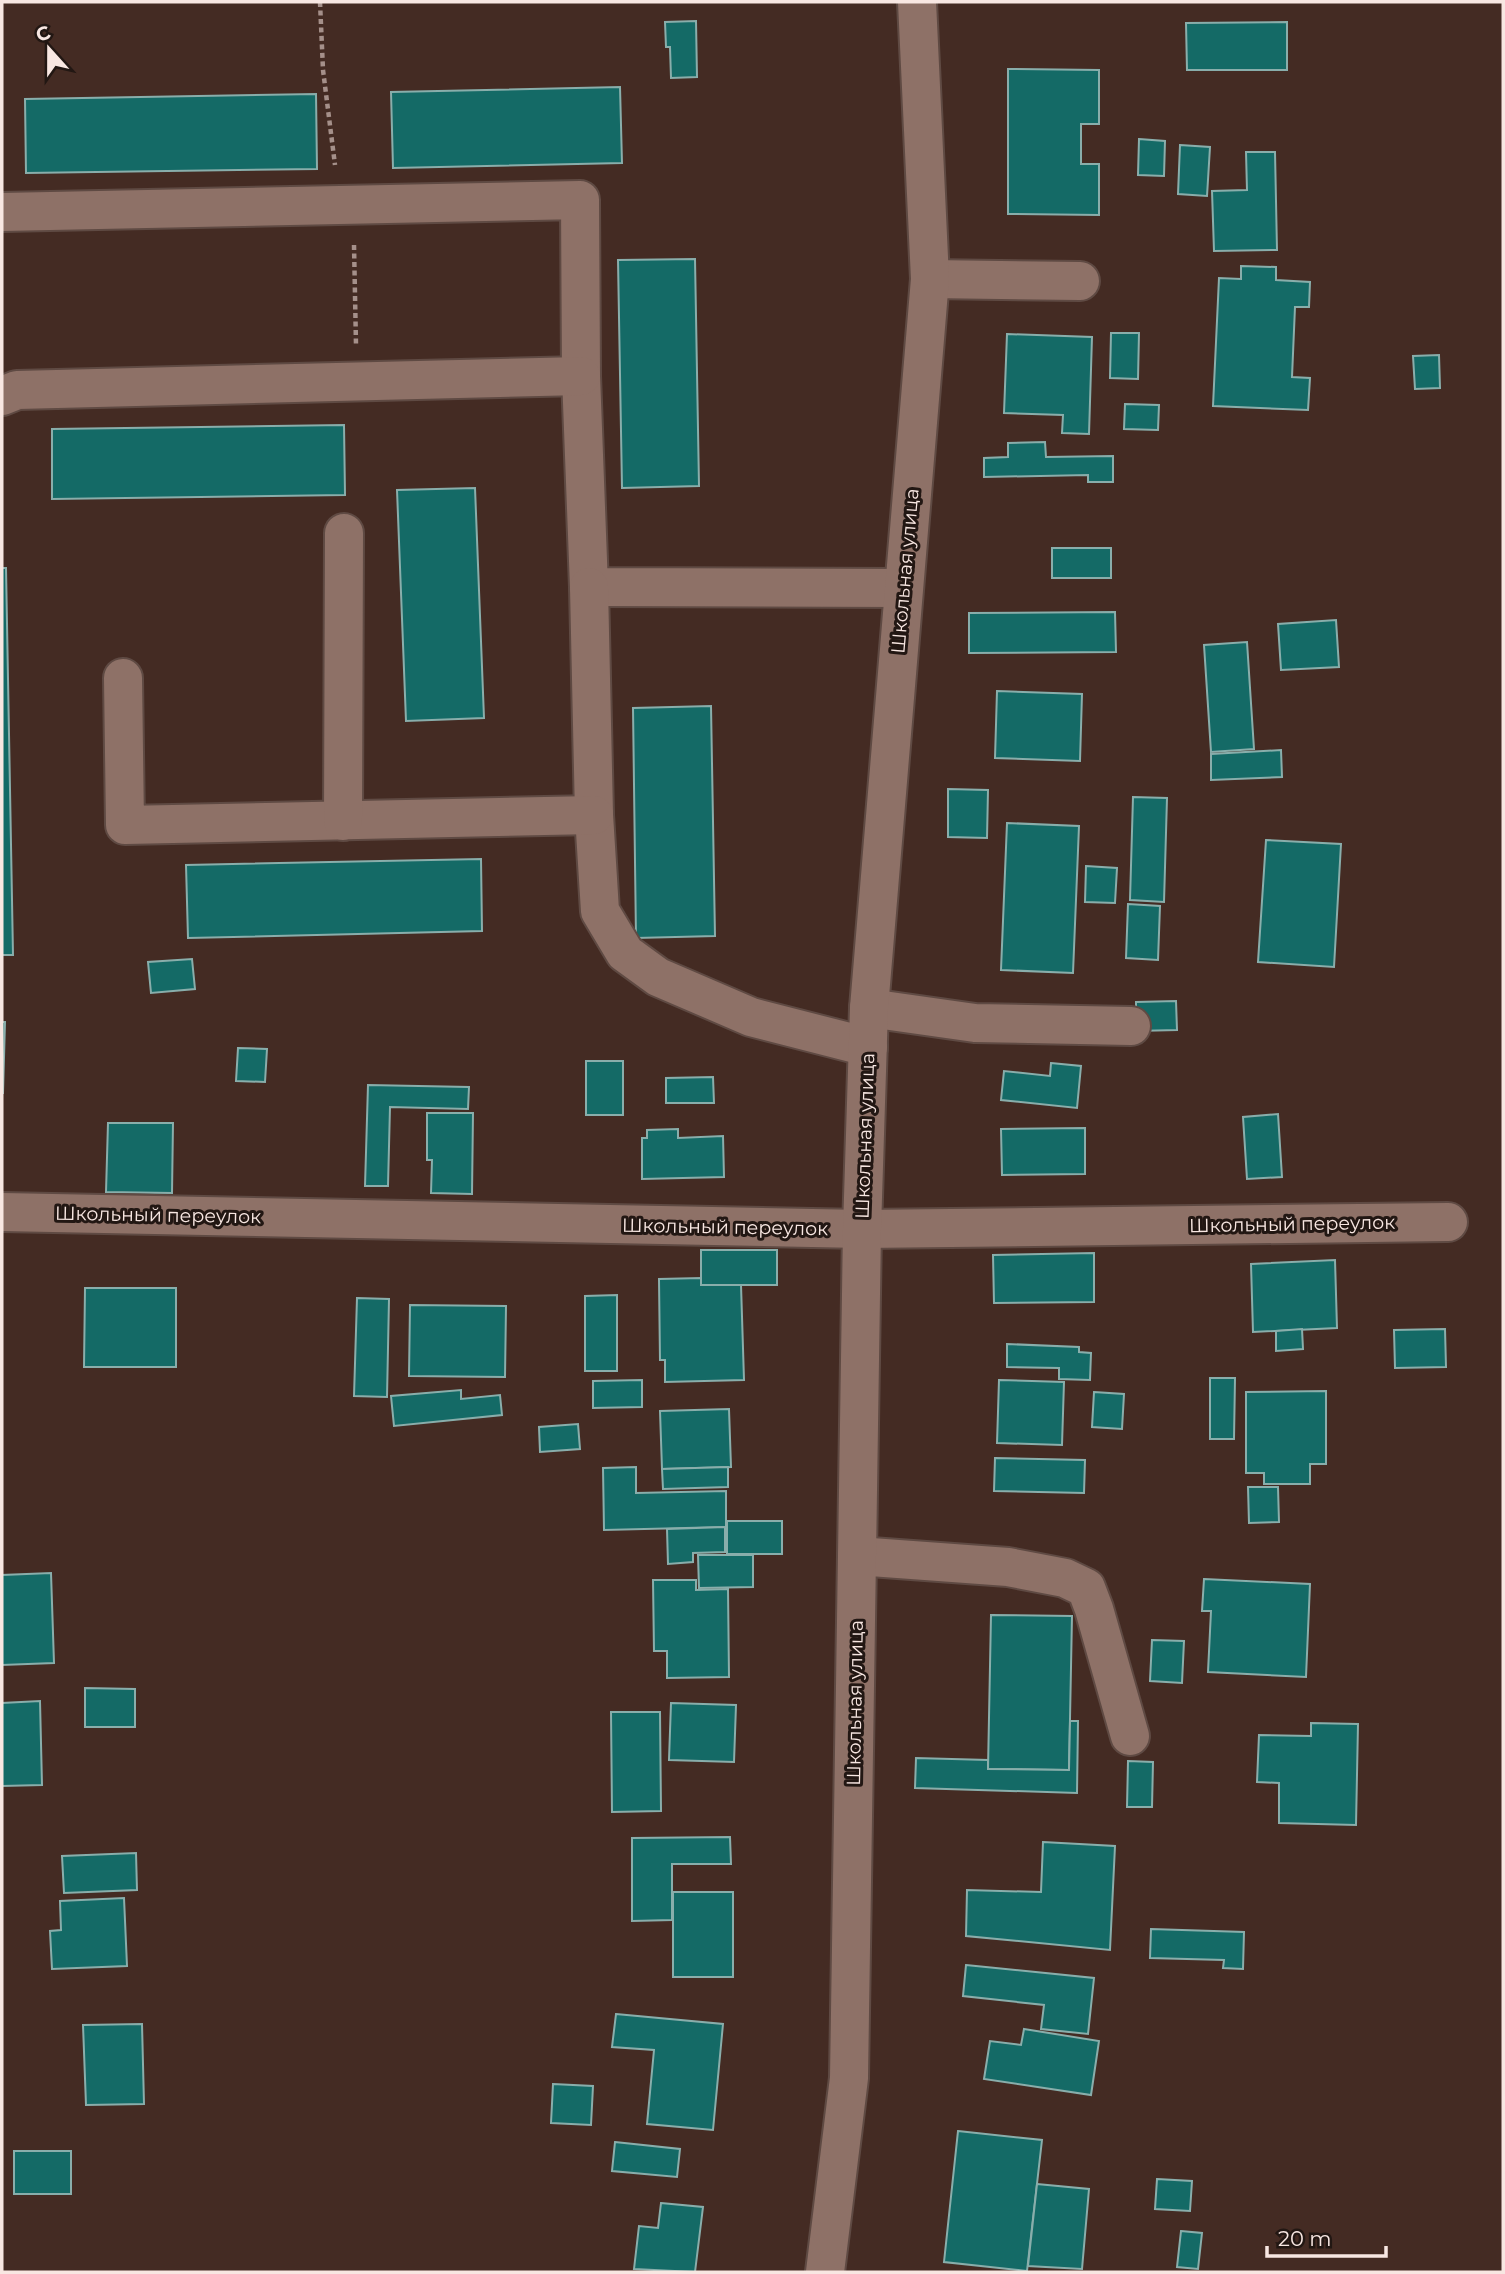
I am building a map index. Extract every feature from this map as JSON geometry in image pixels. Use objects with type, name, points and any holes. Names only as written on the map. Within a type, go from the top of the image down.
[{"type":"street","name":"Школьная улица","points":[[825,2272],[849,2078],[862,1229],[869,1008],[930,279],[918,2]]},
{"type":"street","points":[[2,212],[580,200],[581,376],[594,815],[600,911],[625,953],[658,977],[751,1017],[868,1047]]},
{"type":"street","points":[[930,279],[1080,281]]},
{"type":"street","points":[[2,396],[17,390],[581,376]]},
{"type":"street","points":[[343,821],[344,533]]},
{"type":"street","points":[[589,587],[903,588]]},
{"type":"street","points":[[123,678],[125,825],[594,815]]},
{"type":"street","points":[[869,1008],[975,1023],[1131,1026]]},
{"type":"street","name":"Школьный переулок","points":[[2,1212],[862,1229],[1448,1222]]},
{"type":"street","points":[[857,1556],[1008,1567],[1065,1578],[1086,1588],[1130,1736]]},
{"type":"path","points":[[320,2],[323,71],[346,205],[356,381]]},
{"type":"building","points":[[696,21],[697,77],[671,78],[670,47],[666,47],[665,22]]},
{"type":"building","points":[[1287,22],[1287,70],[1187,70],[1186,23]]},
{"type":"building","points":[[1008,69],[1099,70],[1099,124],[1081,124],[1081,164],[1099,164],[1099,215],[1008,214]]},
{"type":"building","points":[[620,87],[622,163],[393,168],[391,92]]},
{"type":"building","points":[[316,94],[317,169],[26,173],[25,99]]},
{"type":"building","points":[[1139,139],[1165,141],[1164,176],[1138,175]]},
{"type":"building","points":[[1180,145],[1210,147],[1207,196],[1178,194]]},
{"type":"building","points":[[1246,152],[1275,152],[1277,250],[1214,251],[1212,191],[1247,190]]},
{"type":"building","points":[[695,259],[699,486],[622,488],[618,260]]},
{"type":"building","points":[[1241,266],[1276,267],[1276,280],[1310,282],[1309,307],[1295,307],[1292,377],[1310,378],[1308,410],[1213,406],[1219,278],[1241,279]]},
{"type":"building","points":[[1111,333],[1139,333],[1138,379],[1110,378]]},
{"type":"building","points":[[1007,334],[1092,337],[1089,434],[1062,433],[1063,415],[1004,413]]},
{"type":"building","points":[[1439,355],[1440,388],[1415,389],[1413,356]]},
{"type":"building","points":[[1125,404],[1159,405],[1158,430],[1124,429]]},
{"type":"building","points":[[344,425],[345,495],[52,499],[52,429]]},
{"type":"building","points":[[1045,442],[1046,457],[1113,456],[1113,482],[1088,482],[1088,475],[984,477],[984,458],[1008,457],[1008,443]]},
{"type":"building","points":[[475,488],[484,718],[406,721],[397,490]]},
{"type":"building","points":[[1052,548],[1111,548],[1111,578],[1052,578]]},
{"type":"building","points":[[2,568],[6,568],[13,955],[2,955]]},
{"type":"building","points":[[1115,612],[1116,652],[969,653],[969,613]]},
{"type":"building","points":[[1336,620],[1339,667],[1281,670],[1278,624]]},
{"type":"building","points":[[1247,642],[1254,749],[1211,752],[1204,645]]},
{"type":"building","points":[[997,691],[1082,694],[1080,761],[995,758]]},
{"type":"building","points":[[711,706],[715,936],[636,938],[633,708]]},
{"type":"building","points":[[1281,750],[1282,777],[1211,780],[1211,754]]},
{"type":"building","points":[[948,789],[988,790],[987,838],[948,837]]},
{"type":"building","points":[[1133,797],[1167,798],[1164,902],[1130,900]]},
{"type":"building","points":[[1007,823],[1079,826],[1073,973],[1001,970]]},
{"type":"building","points":[[1266,840],[1341,844],[1334,967],[1258,962]]},
{"type":"building","points":[[481,859],[482,931],[188,938],[186,865]]},
{"type":"building","points":[[1086,866],[1117,868],[1115,903],[1085,902]]},
{"type":"building","points":[[1128,904],[1160,906],[1158,960],[1126,958]]},
{"type":"building","points":[[192,959],[195,989],[151,993],[148,962]]},
{"type":"building","points":[[1176,1001],[1177,1030],[1136,1031],[1136,1002]]},
{"type":"building","points":[[2,1022],[5,1022],[3,1093],[2,1093]]},
{"type":"building","points":[[238,1048],[267,1049],[265,1082],[236,1081]]},
{"type":"building","points":[[586,1061],[623,1061],[623,1115],[586,1115]]},
{"type":"building","points":[[1051,1063],[1081,1066],[1077,1108],[1001,1100],[1004,1071],[1050,1076]]},
{"type":"building","points":[[713,1077],[714,1103],[666,1103],[666,1078]]},
{"type":"building","points":[[368,1085],[469,1087],[468,1109],[390,1107],[388,1186],[365,1186]]},
{"type":"building","points":[[427,1113],[473,1113],[472,1194],[431,1193],[432,1160],[427,1160]]},
{"type":"building","points":[[1278,1114],[1282,1177],[1247,1179],[1243,1117]]},
{"type":"building","points":[[108,1123],[173,1123],[172,1193],[106,1192]]},
{"type":"building","points":[[1085,1128],[1085,1174],[1002,1175],[1001,1129]]},
{"type":"building","points":[[678,1129],[678,1138],[723,1136],[724,1177],[642,1179],[642,1138],[647,1138],[647,1130]]},
{"type":"building","points":[[701,1250],[777,1250],[777,1285],[701,1285]]},
{"type":"building","points":[[1094,1253],[1094,1302],[994,1303],[993,1255]]},
{"type":"building","points":[[1335,1260],[1337,1328],[1253,1332],[1251,1264]]},
{"type":"building","points":[[701,1278],[701,1285],[741,1285],[744,1380],[665,1382],[665,1360],[660,1360],[659,1279]]},
{"type":"building","points":[[85,1288],[176,1288],[176,1367],[84,1367]]},
{"type":"building","points":[[617,1295],[617,1371],[585,1371],[585,1296]]},
{"type":"building","points":[[357,1298],[389,1299],[387,1397],[354,1396]]},
{"type":"building","points":[[410,1305],[506,1306],[505,1377],[409,1376]]},
{"type":"building","points":[[1302,1329],[1303,1349],[1276,1351],[1276,1331]]},
{"type":"building","points":[[1445,1329],[1446,1367],[1395,1368],[1394,1330]]},
{"type":"building","points":[[1007,1344],[1079,1347],[1079,1352],[1091,1353],[1090,1380],[1059,1379],[1059,1368],[1007,1367]]},
{"type":"building","points":[[1210,1378],[1235,1378],[1234,1439],[1210,1439]]},
{"type":"building","points":[[642,1380],[642,1407],[593,1408],[593,1381]]},
{"type":"building","points":[[999,1380],[1064,1382],[1062,1445],[997,1443]]},
{"type":"building","points":[[461,1390],[461,1399],[500,1395],[502,1415],[394,1426],[391,1396]]},
{"type":"building","points":[[1326,1391],[1326,1464],[1310,1464],[1310,1484],[1264,1484],[1264,1473],[1246,1473],[1246,1392]]},
{"type":"building","points":[[1094,1392],[1124,1394],[1122,1429],[1092,1427]]},
{"type":"building","points":[[729,1409],[731,1467],[662,1469],[660,1411]]},
{"type":"building","points":[[578,1424],[580,1449],[540,1452],[539,1427]]},
{"type":"building","points":[[995,1458],[1085,1460],[1084,1493],[994,1491]]},
{"type":"building","points":[[636,1467],[636,1493],[726,1491],[726,1527],[604,1530],[603,1468]]},
{"type":"building","points":[[728,1467],[728,1487],[663,1489],[662,1469]]},
{"type":"building","points":[[1248,1487],[1278,1487],[1279,1522],[1249,1523]]},
{"type":"building","points":[[727,1521],[782,1521],[782,1554],[727,1554]]},
{"type":"building","points":[[725,1527],[725,1552],[693,1553],[693,1562],[668,1564],[667,1529]]},
{"type":"building","points":[[698,1555],[753,1555],[753,1587],[699,1588]]},
{"type":"building","points":[[51,1573],[54,1663],[2,1665],[2,1575]]},
{"type":"building","points":[[1204,1579],[1310,1584],[1306,1677],[1208,1672],[1211,1611],[1202,1611]]},
{"type":"building","points":[[653,1580],[696,1580],[696,1590],[728,1589],[729,1677],[667,1678],[667,1651],[654,1651]]},
{"type":"building","points":[[991,1615],[1072,1616],[1069,1770],[988,1769]]},
{"type":"building","points":[[1152,1640],[1184,1641],[1182,1683],[1150,1681]]},
{"type":"building","points":[[85,1688],[135,1689],[135,1727],[85,1727]]},
{"type":"building","points":[[40,1701],[42,1785],[2,1786],[2,1703]]},
{"type":"building","points":[[671,1703],[736,1705],[734,1762],[669,1760]]},
{"type":"building","points":[[611,1712],[660,1712],[661,1811],[612,1812]]},
{"type":"building","points":[[1070,1721],[1078,1721],[1077,1793],[915,1788],[916,1758],[988,1760],[988,1769],[1069,1770]]},
{"type":"building","points":[[1311,1723],[1358,1724],[1356,1825],[1279,1823],[1279,1783],[1257,1782],[1259,1735],[1311,1736]]},
{"type":"building","points":[[1128,1761],[1153,1762],[1152,1807],[1127,1807]]},
{"type":"building","points":[[730,1837],[731,1864],[672,1864],[672,1920],[632,1921],[632,1838]]},
{"type":"building","points":[[1043,1842],[1115,1846],[1110,1950],[966,1936],[967,1890],[1041,1892]]},
{"type":"building","points":[[136,1853],[137,1890],[64,1893],[62,1856]]},
{"type":"building","points":[[673,1892],[733,1892],[733,1977],[673,1977]]},
{"type":"building","points":[[124,1898],[127,1966],[52,1969],[50,1931],[61,1930],[60,1901]]},
{"type":"building","points":[[1151,1929],[1244,1932],[1243,1969],[1223,1968],[1224,1960],[1150,1958]]},
{"type":"building","points":[[966,1965],[1094,1978],[1088,2034],[1041,2029],[1044,2005],[963,1996]]},
{"type":"building","points":[[616,2014],[723,2024],[713,2130],[647,2124],[654,2050],[612,2047]]},
{"type":"building","points":[[142,2024],[144,2104],[86,2105],[83,2025]]},
{"type":"building","points":[[1024,2029],[1099,2041],[1091,2095],[984,2079],[990,2041],[1021,2045]]},
{"type":"building","points":[[553,2084],[593,2086],[591,2125],[551,2123]]},
{"type":"building","points":[[958,2131],[1042,2140],[1027,2271],[944,2262]]},
{"type":"building","points":[[615,2142],[680,2149],[677,2177],[612,2171]]},
{"type":"building","points":[[14,2151],[71,2151],[71,2194],[14,2194]]},
{"type":"building","points":[[1157,2179],[1192,2181],[1190,2211],[1155,2209]]},
{"type":"building","points":[[1037,2184],[1089,2189],[1082,2269],[1028,2266]]},
{"type":"building","points":[[661,2203],[703,2207],[695,2272],[634,2269],[639,2226],[658,2228]]},
{"type":"building","points":[[1181,2231],[1202,2233],[1198,2269],[1177,2267]]}]
